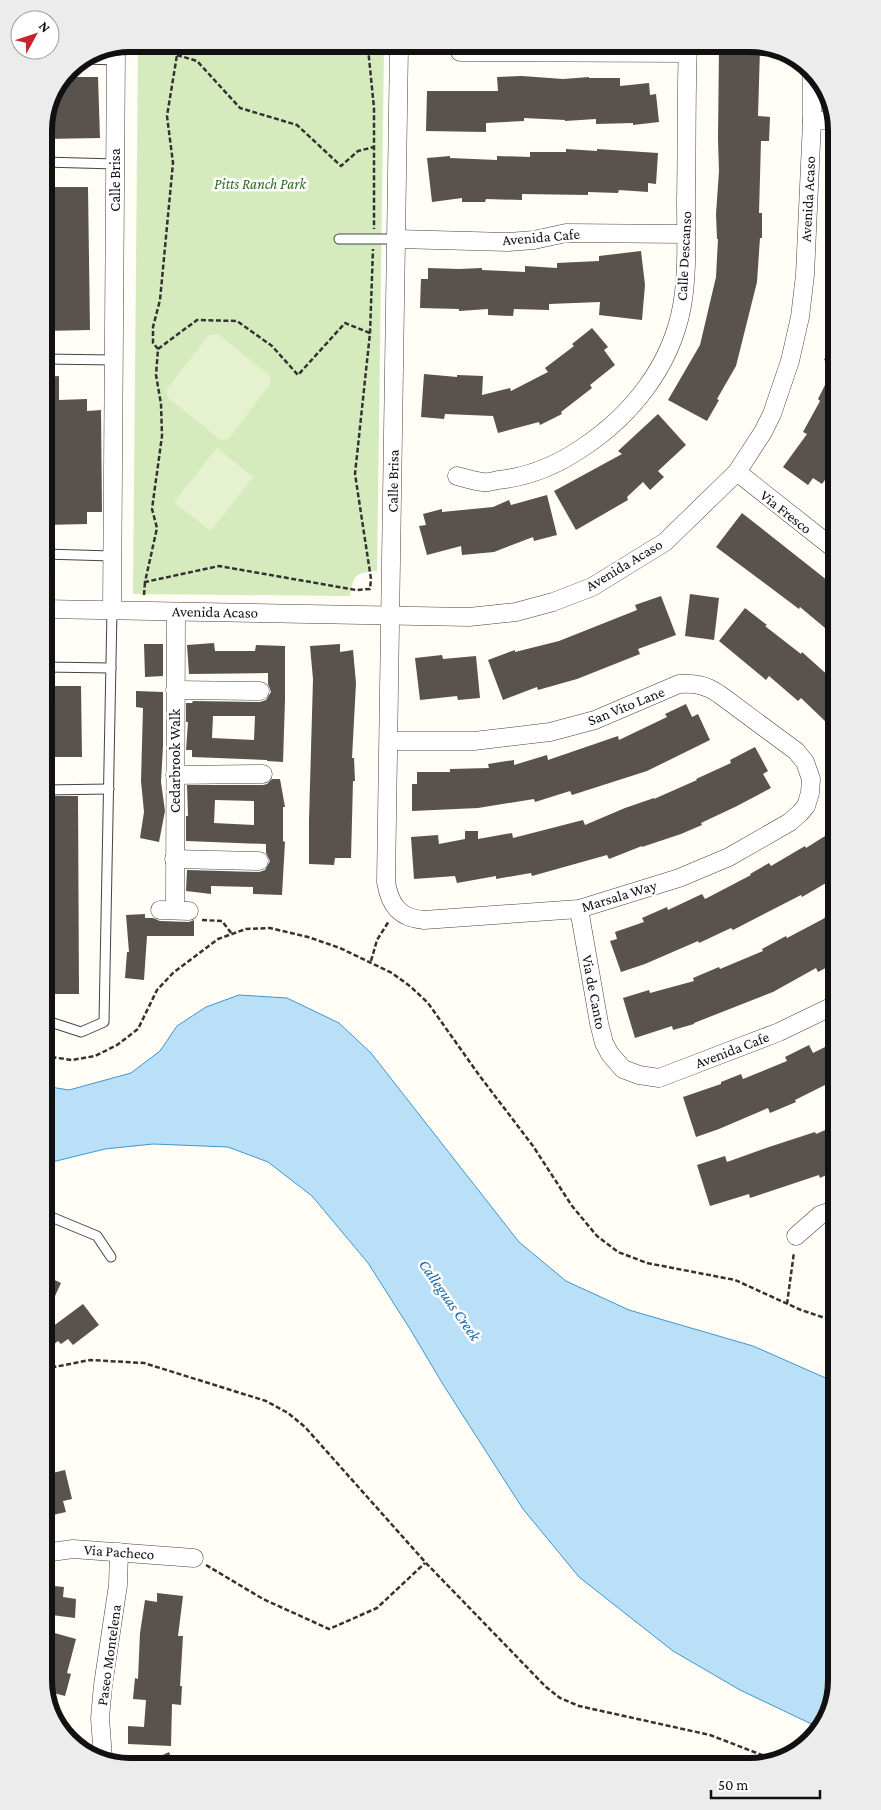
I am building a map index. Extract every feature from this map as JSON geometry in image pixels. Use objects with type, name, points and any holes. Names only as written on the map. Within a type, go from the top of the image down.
[{"type":"street","name":"Calle Brisa","points":[[399,52],[386,882],[389,898],[399,912]]},
{"type":"street","name":"Calle Descanso","points":[[457,476],[484,482],[520,478],[551,466],[596,439],[634,403],[653,380],[668,351],[676,329],[685,285],[687,53]]},
{"type":"street","name":"Calle Brisa","points":[[112,610],[116,55]]},
{"type":"street","name":"Avenida Acaso","points":[[53,609],[391,614],[469,617],[516,612],[553,602],[592,587],[665,542],[736,472],[763,432],[772,414],[790,361],[800,317],[805,275],[812,83]]},
{"type":"street","points":[[812,121],[827,120]]},
{"type":"street","name":"Avenida Cafe","points":[[397,239],[508,242],[534,240],[566,233],[686,234]]},
{"type":"street","name":"Via Fresco","points":[[736,472],[828,538]]},
{"type":"street","name":"Cedarbrook Walk","points":[[175,911],[176,612]]},
{"type":"street","name":"San Vito Lane","points":[[389,741],[474,741],[550,732],[595,720],[679,684],[694,684],[708,687],[719,694],[796,751],[809,770],[811,779],[810,793]]},
{"type":"street","points":[[175,690],[260,691]]},
{"type":"street","points":[[175,774],[263,774]]},
{"type":"street","name":"Marsala Way","points":[[399,912],[413,919],[424,920],[579,909],[679,878],[729,857],[790,822],[806,806],[810,793]]},
{"type":"street","points":[[174,859],[259,861]]},
{"type":"street","name":"Via de Canto","points":[[579,909],[604,1043],[610,1054],[623,1069]]},
{"type":"street","name":"Avenida Cafe","points":[[623,1069],[639,1075],[659,1078],[779,1032],[828,1008]]},
{"type":"street","points":[[796,1236],[820,1215],[828,1212]]},
{"type":"street","name":"Via Pacheco","points":[[53,1552],[72,1549],[194,1558]]},
{"type":"street","name":"Paseo Montelena","points":[[103,1752],[100,1718],[118,1585],[119,1552]]},
{"type":"lane","points":[[53,162],[115,164]]},
{"type":"lane","points":[[339,239],[397,239]]},
{"type":"lane","points":[[53,359],[114,360]]},
{"type":"lane","points":[[53,554],[112,556]]},
{"type":"lane","points":[[53,1023],[81,1032],[104,1022],[112,610]]},
{"type":"lane","points":[[53,667],[111,668]]},
{"type":"lane","points":[[53,790],[109,789]]},
{"type":"lane","points":[[53,1218],[97,1236],[111,1257]]},
{"type":"path","points":[[176,52],[177,55],[167,116],[173,164],[160,300],[153,327],[153,343],[158,348],[156,375],[162,404],[162,436],[152,509],[157,528],[145,582],[219,566],[356,590],[370,590],[371,579],[355,474],[370,333],[374,239],[374,108],[368,52]]},
{"type":"path","points":[[177,55],[197,61],[240,108],[297,125],[341,166],[358,151],[374,147]]},
{"type":"path","points":[[158,348],[196,320],[237,321],[272,346],[298,375],[345,323],[370,333]]},
{"type":"path","points":[[175,911],[198,920],[222,921],[232,934]]},
{"type":"path","points":[[371,961],[377,940],[386,923],[399,912]]},
{"type":"path","points":[[53,1057],[72,1060],[95,1056],[117,1046],[138,1029],[158,990],[173,973],[218,939],[246,929],[270,928],[308,937],[371,961],[392,972],[412,987],[428,1003],[479,1075],[533,1146],[572,1206],[597,1236],[618,1252],[647,1263],[735,1280],[801,1310],[828,1319]]},
{"type":"path","points":[[787,1304],[796,1236]]},
{"type":"path","points":[[53,1366],[90,1360],[144,1363],[266,1401],[288,1413],[305,1427],[426,1563],[546,1687],[560,1698],[579,1706],[710,1735],[765,1756]]},
{"type":"path","points":[[194,1558],[263,1599],[329,1629],[377,1608],[426,1563]]},
{"type":"green space","name":"Pitts Ranch Park","points":[[138,52],[384,52],[377,571],[357,576],[354,579],[350,596],[133,594]]},
{"type":"green space","points":[[218,334],[270,376],[270,384],[229,438],[221,440],[168,398],[166,390],[209,335]]},
{"type":"green space","points":[[217,448],[253,477],[211,531],[174,502]]},
{"type":"water","name":"Calleguas Creek","points":[[239,995],[287,998],[339,1023],[371,1053],[519,1242],[566,1281],[629,1310],[753,1346],[828,1379],[828,1690],[826,1700],[814,1725],[740,1690],[673,1651],[579,1577],[523,1509],[368,1263],[312,1196],[268,1162],[228,1147],[153,1144],[105,1149],[53,1162],[53,1087],[69,1090],[131,1073],[160,1051],[177,1026],[206,1007]]},
{"type":"building","points":[[719,53],[760,53],[758,116],[770,117],[769,141],[761,141],[759,213],[762,213],[762,238],[760,238],[757,282],[736,366],[707,421],[668,400],[700,345],[716,277]]},
{"type":"building","points":[[522,76],[563,79],[589,77],[620,78],[620,86],[649,83],[650,95],[656,94],[659,122],[633,125],[633,123],[596,124],[596,119],[565,121],[524,118],[524,121],[486,123],[486,132],[426,131],[427,91],[498,91],[497,77]]},
{"type":"building","points":[[74,77],[98,77],[100,138],[53,139],[53,125],[58,100]]},
{"type":"building","points":[[566,149],[658,153],[656,184],[648,183],[648,192],[619,190],[618,193],[588,192],[588,195],[522,194],[522,200],[486,199],[485,202],[462,202],[462,198],[432,202],[427,158],[450,156],[450,158],[497,160],[497,156],[530,157],[530,152],[566,152]]},
{"type":"building","points":[[53,187],[88,187],[90,330],[53,331]]},
{"type":"building","points":[[641,251],[645,285],[642,320],[599,315],[600,302],[549,304],[549,310],[514,309],[513,316],[488,315],[488,309],[459,311],[459,309],[420,308],[421,279],[428,279],[428,268],[482,268],[482,270],[525,272],[525,266],[557,268],[557,263],[599,261],[599,256]]},
{"type":"building","points":[[592,328],[608,347],[604,350],[615,365],[590,385],[592,388],[561,412],[562,414],[540,425],[539,422],[498,433],[493,416],[445,414],[444,419],[421,417],[424,374],[457,377],[457,375],[483,376],[482,395],[510,388],[511,391],[548,372],[545,368],[574,346],[572,344]]},
{"type":"building","points":[[828,351],[828,362],[824,360]]},
{"type":"building","points":[[53,376],[59,376],[59,400],[87,399],[87,411],[101,410],[102,512],[87,512],[87,524],[53,525]]},
{"type":"building","points":[[828,379],[828,476],[822,484],[813,478],[808,485],[783,467],[807,434],[803,432],[820,401],[818,399]]},
{"type":"building","points":[[658,414],[686,445],[658,471],[664,477],[650,490],[643,482],[627,497],[628,500],[576,530],[554,491],[622,454],[618,451]]},
{"type":"building","points":[[547,495],[557,535],[534,541],[533,537],[494,552],[462,555],[461,546],[427,555],[419,526],[426,525],[423,514],[442,509],[442,512],[493,507],[509,500],[511,505]]},
{"type":"building","points":[[742,513],[828,581],[828,630],[800,607],[799,609],[716,547]]},
{"type":"building","points":[[690,594],[719,598],[714,640],[685,636]]},
{"type":"building","points":[[661,596],[676,635],[638,649],[640,654],[577,679],[538,690],[537,687],[503,700],[488,660],[515,650],[515,652],[559,641],[637,610],[635,605]]},
{"type":"building","points":[[745,608],[801,654],[802,652],[828,675],[828,720],[826,722],[801,698],[798,701],[769,676],[766,680],[719,641]]},
{"type":"building","points":[[214,643],[215,651],[255,651],[256,645],[285,646],[283,762],[192,757],[192,750],[186,750],[188,722],[186,722],[186,703],[192,703],[193,701],[260,702],[266,700],[271,692],[268,684],[268,673],[189,674],[187,645]],"holes":[[[213,716],[255,716],[254,740],[212,738]]]},
{"type":"building","points":[[144,644],[163,644],[163,676],[145,677]]},
{"type":"building","points":[[340,644],[340,652],[353,650],[356,683],[352,758],[354,758],[355,781],[353,781],[351,858],[335,858],[334,865],[309,864],[313,679],[310,646]]},
{"type":"building","points":[[442,655],[443,659],[476,656],[480,698],[458,700],[457,696],[420,700],[415,658]]},
{"type":"building","points":[[53,686],[81,686],[82,757],[53,757]]},
{"type":"building","points":[[136,691],[163,692],[161,782],[165,811],[159,842],[140,838],[144,812],[141,781],[143,708],[136,707]]},
{"type":"building","points":[[686,704],[692,717],[698,714],[710,740],[647,771],[572,795],[570,791],[535,802],[534,799],[478,808],[412,811],[412,784],[417,784],[417,772],[450,772],[450,769],[489,768],[488,764],[514,760],[514,765],[547,755],[548,760],[618,736],[619,740],[667,717],[665,714]]},
{"type":"building","points":[[755,747],[768,771],[763,774],[771,788],[701,823],[702,825],[681,834],[609,859],[607,855],[532,876],[531,873],[496,879],[496,876],[457,883],[455,876],[414,879],[411,837],[438,835],[439,844],[465,839],[465,831],[478,831],[478,839],[512,833],[513,838],[583,820],[585,825],[625,808],[654,799],[697,780],[731,763],[730,760]]},
{"type":"building","points":[[272,779],[280,779],[285,807],[283,807],[283,841],[285,842],[282,895],[253,894],[253,887],[211,886],[211,894],[186,891],[187,870],[259,872],[265,870],[270,861],[266,853],[266,844],[186,841],[186,816],[188,816],[187,785],[267,784]],"holes":[[[215,800],[254,801],[254,825],[214,823]]]},
{"type":"building","points":[[53,796],[78,796],[79,994],[53,994]]},
{"type":"building","points":[[828,834],[828,882],[826,883],[802,897],[801,895],[733,930],[731,928],[699,943],[698,941],[645,964],[621,972],[610,941],[617,939],[615,932],[644,922],[642,918],[667,907],[668,910],[702,894],[705,899],[751,875],[769,863],[771,866],[805,846],[806,848]]},
{"type":"building","points":[[145,914],[145,918],[153,918],[160,921],[189,922],[194,920],[194,936],[147,936],[144,980],[125,978],[127,952],[129,952],[126,915]]},
{"type":"building","points":[[828,915],[828,967],[818,972],[816,968],[773,992],[694,1024],[673,1030],[672,1026],[635,1038],[623,998],[649,990],[650,993],[694,981],[693,978],[763,951],[762,949],[786,936],[787,938]]},
{"type":"building","points":[[809,1045],[813,1053],[828,1046],[828,1084],[795,1100],[796,1102],[770,1113],[768,1108],[696,1137],[683,1097],[721,1084],[721,1082],[741,1074],[743,1079],[787,1061],[785,1057]]},
{"type":"building","points":[[828,1129],[828,1174],[820,1178],[819,1175],[750,1198],[749,1194],[710,1206],[697,1165],[725,1156],[727,1162],[815,1132],[816,1134]]},
{"type":"building","points":[[53,1279],[61,1283],[53,1300]]},
{"type":"building","points":[[83,1304],[99,1325],[73,1345],[68,1339],[61,1344],[58,1341],[53,1345],[53,1326]]},
{"type":"building","points":[[65,1470],[72,1499],[63,1501],[66,1512],[53,1515],[53,1473]]},
{"type":"building","points":[[53,1586],[64,1587],[63,1597],[76,1599],[75,1618],[53,1615]]},
{"type":"building","points":[[157,1593],[183,1596],[178,1636],[183,1636],[180,1686],[182,1686],[181,1705],[172,1704],[171,1746],[128,1744],[128,1726],[144,1727],[146,1700],[133,1699],[135,1678],[138,1679],[140,1633],[145,1600],[157,1602]]},
{"type":"building","points":[[53,1633],[76,1639],[67,1673],[71,1674],[65,1696],[54,1693]]},
{"type":"building","points":[[169,1752],[171,1757],[159,1757]]}]
